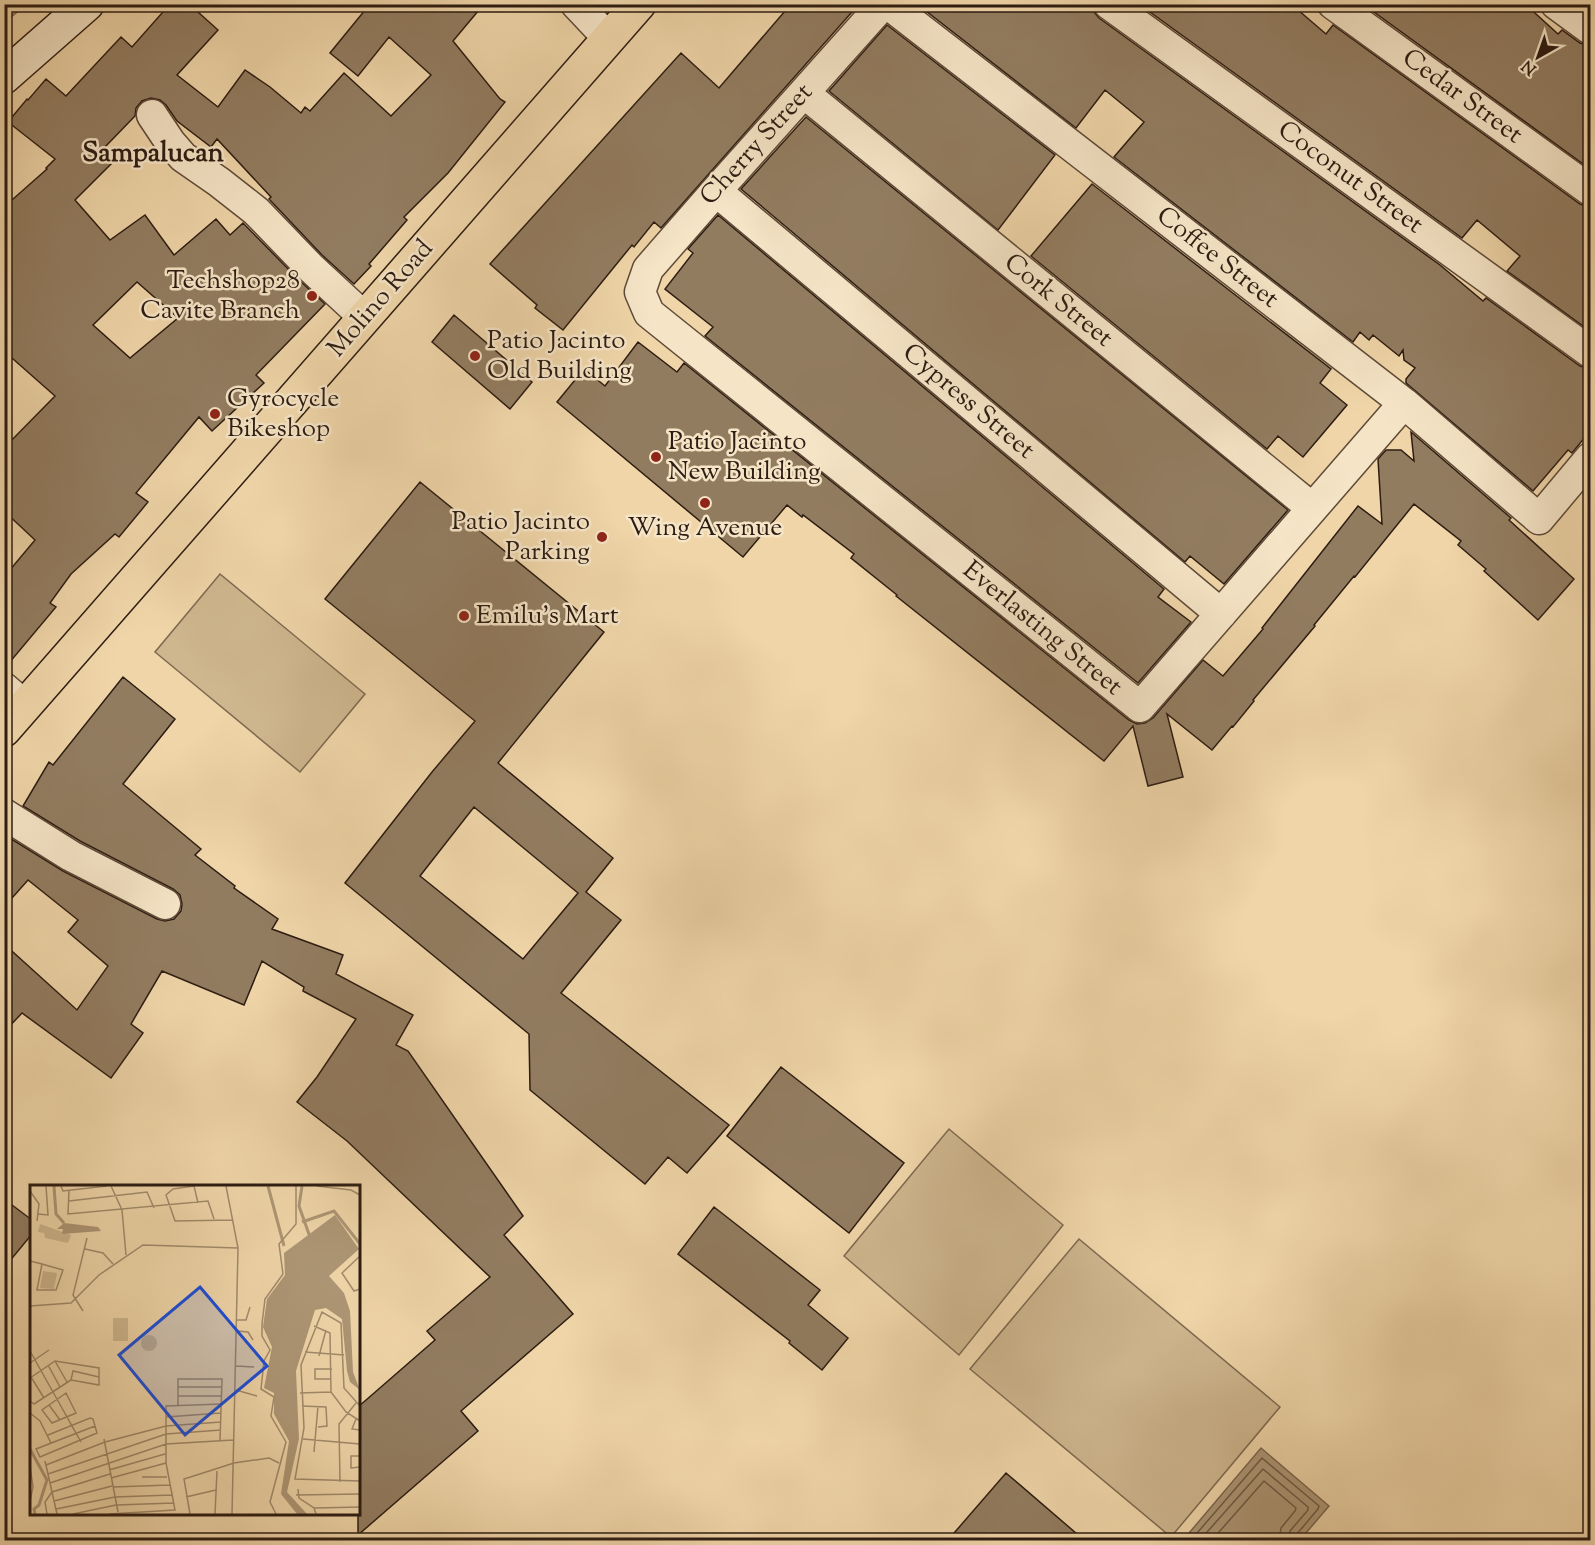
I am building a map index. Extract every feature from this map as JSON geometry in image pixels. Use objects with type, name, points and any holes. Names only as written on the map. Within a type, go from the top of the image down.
[{"type":"main road","name":"Molino Road","points":[[11,708],[365,318],[639,4]]},
{"type":"street","points":[[4,77],[87,4]]},
{"type":"street","points":[[576,4],[609,39]]},
{"type":"street","name":"Cherry Street","points":[[640,292],[648,269],[883,4]]},
{"type":"street","name":"Coffee Street","points":[[888,4],[1404,403],[1539,519],[1590,458]]},
{"type":"street","name":"Coconut Street","points":[[1109,4],[1590,352]]},
{"type":"street","name":"Cedar Street","points":[[1333,4],[1590,190]]},
{"type":"street","points":[[1556,4],[1590,29]]},
{"type":"street","name":"Cork Street","points":[[804,93],[1312,508]]},
{"type":"street","points":[[152,115],[183,157],[256,211],[310,267],[365,318]]},
{"type":"street","name":"Cypress Street","points":[[716,191],[1221,614]]},
{"type":"street","name":"Everlasting Street","points":[[640,292],[648,313],[1140,707],[1404,403]]},
{"type":"street","points":[[4,814],[71,856],[165,904]]},
{"type":"shaded area","points":[[220,574],[365,694],[300,772],[155,652]]},
{"type":"shaded area","points":[[949,1129],[1063,1225],[959,1355],[844,1256]]},
{"type":"shaded area","points":[[1079,1239],[1280,1407],[1171,1537],[970,1369]]},
{"type":"water","points":[[5,4],[26,4],[26,5],[5,22]]},
{"type":"water","points":[[1261,1448],[1329,1506],[1300,1540],[1184,1539]]},
{"type":"building","points":[[170,4],[189,4],[218,30],[177,75],[218,107],[245,70],[301,113],[305,107],[310,111],[344,73],[391,116],[431,75],[389,37],[358,76],[330,53],[370,4],[484,4],[453,41],[500,99],[505,102],[448,173],[404,217],[407,220],[354,284],[322,255],[269,199],[271,197],[217,139],[211,147],[177,121],[160,100],[151,98],[142,101],[136,108],[135,116],[105,147],[117,158],[75,200],[110,240],[145,215],[174,255],[216,219],[230,235],[243,223],[325,304],[256,375],[264,383],[212,431],[199,417],[136,493],[148,502],[119,537],[115,534],[71,574],[50,603],[56,607],[4,669],[4,577],[35,540],[4,511],[4,448],[55,396],[4,351],[4,207],[55,159],[8,122],[46,79],[66,96],[121,37],[132,47]],"holes":[[[137,282],[178,318],[130,358],[93,325]]]},
{"type":"building","points":[[791,4],[859,4],[661,228],[654,222],[634,247],[632,245],[563,330],[535,308],[537,305],[490,264],[681,53],[719,88]]},
{"type":"building","points":[[917,4],[1092,4],[1099,18],[1440,265],[1483,301],[1486,298],[1580,366],[1590,369],[1590,431],[1572,453],[1568,450],[1533,491],[1406,383],[1406,379],[1415,368],[1404,360],[1403,350],[1399,356],[1373,335],[1369,340],[1360,332],[1353,342],[1114,157],[1144,122],[1105,90],[1076,128]]},
{"type":"building","points":[[1139,4],[1291,4],[1326,34],[1333,25],[1580,204],[1590,207],[1590,331],[1507,271],[1520,256],[1477,220],[1462,238]]},
{"type":"building","points":[[1363,4],[1525,4],[1558,34],[1562,30],[1580,43],[1590,46],[1590,169]]},
{"type":"building","points":[[887,25],[1055,155],[998,230],[829,91]]},
{"type":"building","points":[[806,117],[1288,510],[1224,584],[1190,556],[1185,562],[741,189]]},
{"type":"building","points":[[1092,184],[1331,369],[1320,383],[1347,405],[1303,457],[1278,436],[1267,449],[1031,256]]},
{"type":"building","points":[[718,215],[1164,589],[1158,597],[1191,622],[1138,683],[705,336],[713,327],[665,289],[693,253],[688,249]]},
{"type":"building","name":"Patio Jacinto Old Building","points":[[454,315],[532,382],[510,409],[432,342]]},
{"type":"building","points":[[638,342],[677,372],[684,363],[1129,720],[1137,724],[1145,723],[1153,718],[1203,660],[1223,676],[1263,629],[1358,506],[1382,524],[1378,459],[1386,450],[1401,450],[1414,461],[1411,432],[1511,518],[1509,520],[1574,579],[1538,620],[1458,545],[1461,541],[1414,504],[1212,750],[1167,714],[1183,777],[1148,786],[1133,726],[1104,761],[896,596],[851,558],[854,554],[803,515],[802,517],[787,505],[743,557],[557,402],[584,369],[605,386]]},
{"type":"building","points":[[420,482],[604,632],[498,763],[613,858],[586,892],[621,920],[561,993],[729,1125],[687,1173],[668,1157],[645,1184],[530,1090],[529,1034],[345,883],[475,721],[325,599]],"holes":[[[474,807],[578,893],[523,959],[420,876]]]},
{"type":"building","points":[[123,677],[175,719],[123,784],[201,849],[195,855],[235,886],[234,888],[278,919],[272,929],[343,955],[336,974],[413,1015],[396,1045],[408,1051],[523,1216],[504,1235],[573,1314],[461,1411],[478,1431],[358,1535],[360,1405],[435,1340],[427,1331],[490,1277],[347,1141],[297,1102],[317,1077],[356,1019],[303,991],[304,987],[262,961],[244,1005],[162,971],[131,1024],[143,1033],[111,1078],[22,1013],[4,1032],[4,944],[77,1010],[108,966],[68,932],[78,920],[28,880],[4,907],[5,835],[63,871],[157,919],[165,921],[174,919],[181,911],[180,895],[173,889],[80,841],[23,806],[49,762],[53,765]]},
{"type":"building","points":[[781,1067],[904,1163],[849,1233],[727,1136]]},
{"type":"building","points":[[4,1199],[30,1218],[30,1236],[4,1268]]},
{"type":"building","points":[[714,1207],[820,1290],[808,1305],[848,1338],[822,1370],[789,1343],[790,1341],[678,1254]]},
{"type":"building","points":[[1006,1473],[1084,1540],[948,1540]]},
{"type":"place","name":"Techshop28 Cavite Branch","points":[[312,296]]},
{"type":"place","name":"Patio Jacinto Old Building","points":[[475,356]]},
{"type":"place","name":"Gyrocycle Bikeshop","points":[[215,414]]},
{"type":"place","name":"Patio Jacinto New Building","points":[[656,457]]},
{"type":"place","name":"Wing Avenue","points":[[705,503]]},
{"type":"place","name":"Patio Jacinto Parking","points":[[602,537]]},
{"type":"place","name":"Emilu's Mart","points":[[464,616]]},
{"type":"district","name":"Sampalucan","points":[[153,154]]}]
